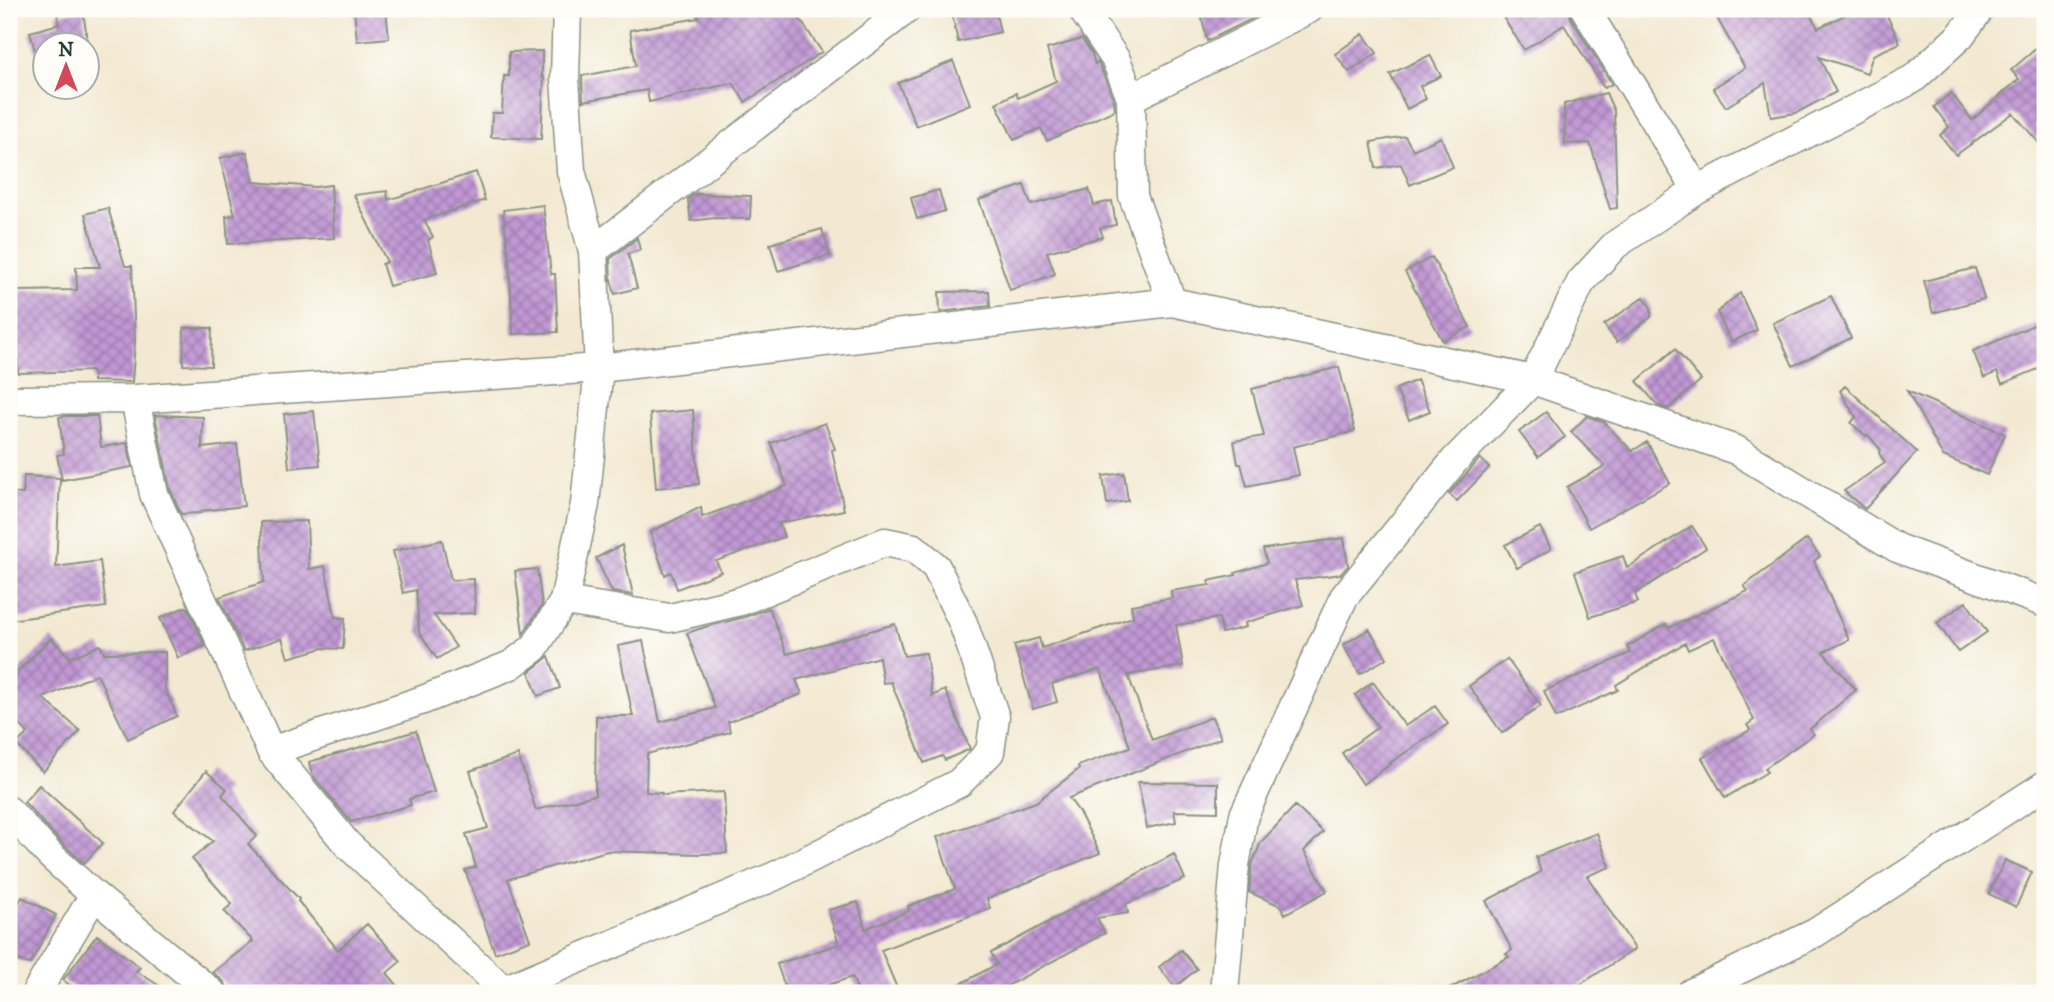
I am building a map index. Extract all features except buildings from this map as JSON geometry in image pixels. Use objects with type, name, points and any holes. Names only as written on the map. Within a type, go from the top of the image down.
[{"type":"street","points":[[271,751],[423,700],[511,665],[534,648],[564,601],[585,504],[599,368],[593,251],[571,171],[565,78],[567,9]]},
{"type":"street","points":[[593,251],[907,9]]},
{"type":"street","points":[[1083,9],[1116,60],[1131,98],[1133,196],[1172,302]]},
{"type":"street","points":[[1131,98],[1309,9]]},
{"type":"street","points":[[1585,9],[1697,190]]},
{"type":"street","points":[[1224,993],[1235,864],[1244,815],[1345,597],[1455,460],[1533,380],[1581,282],[1615,246],[1697,190],[1913,79],[1960,36],[1980,9]]},
{"type":"street","points":[[9,400],[135,399],[599,368],[1172,302],[1533,380],[1736,450],[1897,548],[2045,603]]},
{"type":"street","points":[[135,399],[154,494],[271,751],[347,844],[506,992],[775,876],[959,783],[990,752],[995,717],[963,622],[936,567],[914,548],[885,542],[741,601],[670,618],[564,601]]},
{"type":"street","points":[[1691,993],[1815,933],[2045,785]]},
{"type":"street","points":[[9,811],[50,855],[94,895],[212,993]]},
{"type":"street","points":[[36,993],[94,895]]}]
